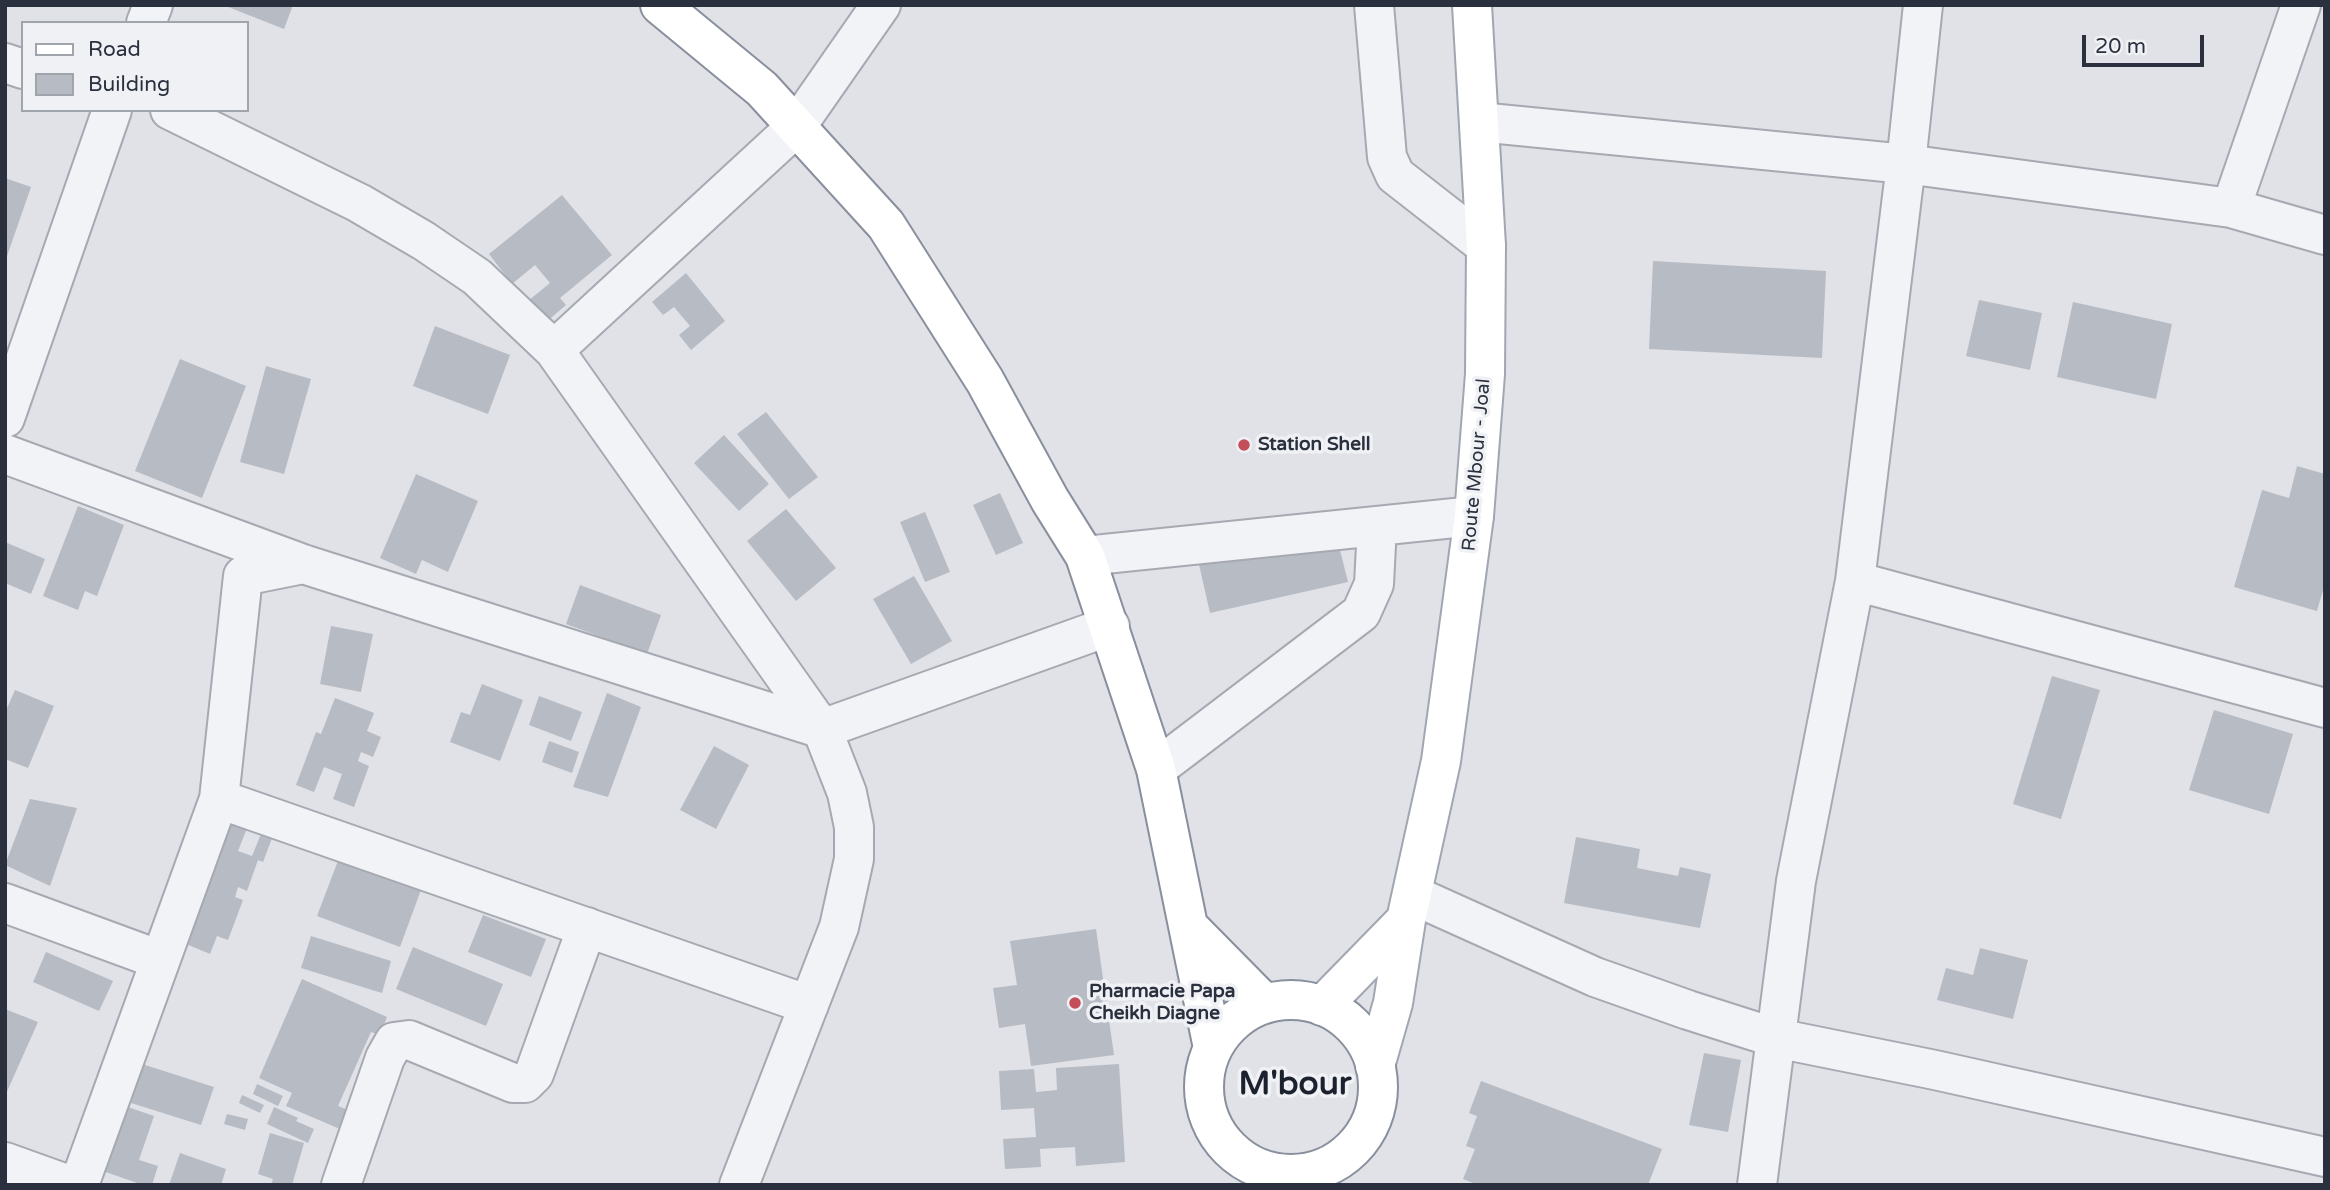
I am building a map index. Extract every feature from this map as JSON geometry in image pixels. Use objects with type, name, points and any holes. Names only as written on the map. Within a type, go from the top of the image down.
[{"type":"main road","points":[[660,5],[762,89],[886,225],[985,381],[1050,500],[1085,556],[1156,769],[1213,1048]]},
{"type":"main road","name":"Route Mbour - Joal","points":[[1376,1066],[1393,1003],[1409,908],[1441,761],[1474,516],[1485,374],[1486,246],[1472,5]]},
{"type":"main road","points":[[1322,1006],[1409,908]]},
{"type":"main road","points":[[1189,927],[1265,1004]]},
{"type":"main road","points":[[1284,1000],[1322,1006],[1346,1020],[1365,1040],[1376,1066],[1378,1099],[1374,1116],[1362,1139],[1338,1171],[1284,1174],[1263,1170],[1244,1161],[1228,1148],[1217,1134],[1204,1100],[1206,1064],[1222,1033],[1234,1020],[1248,1011],[1284,1000]]},
{"type":"main road","points":[[1228,1148],[1240,1185]]},
{"type":"street","points":[[554,350],[796,127],[881,5]]},
{"type":"street","points":[[1374,5],[1387,157],[1395,175],[1486,246]]},
{"type":"street","points":[[1758,1185],[1796,881],[1855,581],[1923,5]]},
{"type":"street","points":[[2231,208],[2301,5]]},
{"type":"street","points":[[5,418],[111,112]]},
{"type":"street","points":[[174,112],[359,203],[424,241],[477,277],[554,350],[822,729],[847,793],[854,827],[854,859],[839,927],[739,1185]]},
{"type":"street","points":[[1479,122],[1906,164],[2231,208],[2325,235]]},
{"type":"street","points":[[5,454],[303,564],[822,729],[1110,626]]},
{"type":"street","points":[[1085,556],[1474,516]]},
{"type":"street","points":[[1156,769],[1361,613],[1374,584],[1377,526]]},
{"type":"street","points":[[79,1185],[219,799],[243,576],[303,564]]},
{"type":"street","points":[[1855,581],[2325,708]]},
{"type":"street","points":[[219,799],[809,1006]]},
{"type":"street","points":[[5,903],[160,960]]},
{"type":"street","points":[[1409,908],[1595,977],[1776,1038],[1935,1070],[2325,1157]]},
{"type":"street","points":[[341,1185],[385,1058],[394,1042],[409,1041],[513,1083],[526,1083],[534,1074],[587,927]]},
{"type":"street","points":[[5,1162],[69,1185]]},
{"type":"building","points":[[223,5],[293,5],[284,29]]},
{"type":"building","points":[[5,178],[31,187],[6,259],[5,259]]},
{"type":"building","points":[[562,195],[612,255],[560,298],[566,305],[545,323],[528,301],[550,283],[535,265],[512,284],[489,254]]},
{"type":"building","points":[[1653,261],[1826,271],[1822,358],[1649,349]]},
{"type":"building","points":[[686,273],[725,321],[691,350],[679,335],[690,326],[674,307],[663,315],[652,302]]},
{"type":"building","points":[[1979,300],[2042,313],[2030,370],[1966,356]]},
{"type":"building","points":[[2073,302],[2172,324],[2156,399],[2057,377]]},
{"type":"building","points":[[435,326],[510,355],[488,414],[413,386]]},
{"type":"building","points":[[180,359],[246,386],[202,498],[135,471]]},
{"type":"building","points":[[266,366],[311,379],[284,474],[240,462]]},
{"type":"building","points":[[766,412],[818,477],[789,499],[737,434]]},
{"type":"building","points":[[724,435],[769,484],[739,511],[694,463]]},
{"type":"building","points":[[2297,466],[2325,474],[2325,583],[2317,611],[2234,587],[2262,490],[2289,498]]},
{"type":"building","points":[[416,474],[478,501],[448,572],[422,560],[416,574],[380,558]]},
{"type":"building","points":[[1000,493],[1023,543],[996,555],[973,505]]},
{"type":"building","points":[[78,506],[124,525],[97,596],[85,591],[78,610],[43,596]]},
{"type":"building","points":[[786,509],[836,568],[796,601],[747,541]]},
{"type":"building","points":[[925,512],[950,572],[925,582],[900,522]]},
{"type":"building","points":[[1336,534],[1348,582],[1210,613],[1198,560]]},
{"type":"building","points":[[5,542],[45,559],[31,594],[5,583]]},
{"type":"building","points":[[914,576],[952,641],[911,664],[873,599]]},
{"type":"building","points":[[580,585],[661,615],[647,654],[566,624]]},
{"type":"building","points":[[331,626],[373,634],[361,692],[320,684]]},
{"type":"building","points":[[2052,676],[2100,690],[2061,819],[2013,804]]},
{"type":"building","points":[[482,684],[523,700],[500,761],[450,742],[461,712],[470,715]]},
{"type":"building","points":[[15,690],[54,706],[28,768],[5,759],[5,713]]},
{"type":"building","points":[[607,693],[641,707],[608,797],[573,787]]},
{"type":"building","points":[[539,696],[582,712],[571,741],[529,725]]},
{"type":"building","points":[[335,698],[374,713],[367,731],[381,737],[373,757],[361,752],[358,761],[369,766],[354,807],[333,799],[342,774],[324,767],[314,792],[296,785],[316,732],[321,734]]},
{"type":"building","points":[[2214,710],[2293,734],[2269,814],[2189,790]]},
{"type":"building","points":[[549,741],[579,752],[572,773],[542,762]]},
{"type":"building","points":[[714,746],[749,765],[716,829],[680,810]]},
{"type":"building","points":[[30,799],[77,808],[50,886],[5,865]]},
{"type":"building","points":[[226,815],[249,823],[238,851],[252,856],[263,829],[274,833],[263,862],[258,860],[247,891],[238,887],[235,897],[243,900],[228,940],[217,936],[210,954],[179,941]]},
{"type":"building","points":[[1576,837],[1640,849],[1637,868],[1678,876],[1680,867],[1711,874],[1700,928],[1564,903]]},
{"type":"building","points":[[339,858],[421,890],[400,947],[317,916]]},
{"type":"building","points":[[483,915],[546,939],[531,977],[468,952]]},
{"type":"building","points":[[1096,929],[1114,1055],[1031,1066],[1025,1024],[999,1028],[993,988],[1017,985],[1010,941]]},
{"type":"building","points":[[311,936],[391,961],[382,993],[301,968]]},
{"type":"building","points":[[413,947],[503,984],[486,1026],[396,989]]},
{"type":"building","points":[[1980,948],[2028,960],[2013,1019],[1937,1000],[1946,968],[1973,975]]},
{"type":"building","points":[[46,952],[113,981],[99,1011],[33,982]]},
{"type":"building","points":[[302,979],[387,1017],[380,1035],[371,1032],[338,1106],[348,1110],[340,1129],[286,1106],[292,1093],[259,1078]]},
{"type":"building","points":[[5,1009],[38,1022],[5,1096]]},
{"type":"building","points":[[1704,1053],[1741,1060],[1728,1132],[1689,1125]]},
{"type":"building","points":[[142,1064],[214,1087],[201,1125],[131,1103]]},
{"type":"building","points":[[1119,1064],[1125,1162],[1076,1166],[1075,1147],[1040,1149],[1041,1167],[1005,1169],[1003,1139],[1036,1137],[1034,1108],[1001,1110],[999,1071],[1034,1069],[1036,1092],[1057,1090],[1056,1068]]},
{"type":"building","points":[[1481,1081],[1662,1149],[1648,1185],[1473,1185],[1463,1179],[1475,1149],[1466,1146],[1477,1116],[1469,1113]]},
{"type":"building","points":[[257,1084],[283,1096],[278,1106],[253,1094]]},
{"type":"building","points":[[242,1095],[264,1105],[260,1113],[239,1103]]},
{"type":"building","points":[[122,1105],[154,1116],[139,1160],[158,1166],[152,1185],[143,1185],[100,1170]]},
{"type":"building","points":[[274,1107],[314,1129],[308,1143],[267,1124]]},
{"type":"building","points":[[227,1114],[248,1119],[245,1130],[224,1124]]},
{"type":"building","points":[[270,1133],[304,1143],[292,1185],[271,1185],[273,1179],[258,1174]]},
{"type":"building","points":[[180,1153],[226,1169],[221,1185],[169,1185]]},
{"type":"place","name":"Station Shell","points":[[1244,445]]},
{"type":"place","name":"Pharmacie Papa Cheikh Diagne","points":[[1075,1003]]},
{"type":"district","name":"M'bour","points":[[1295,1085]]}]
